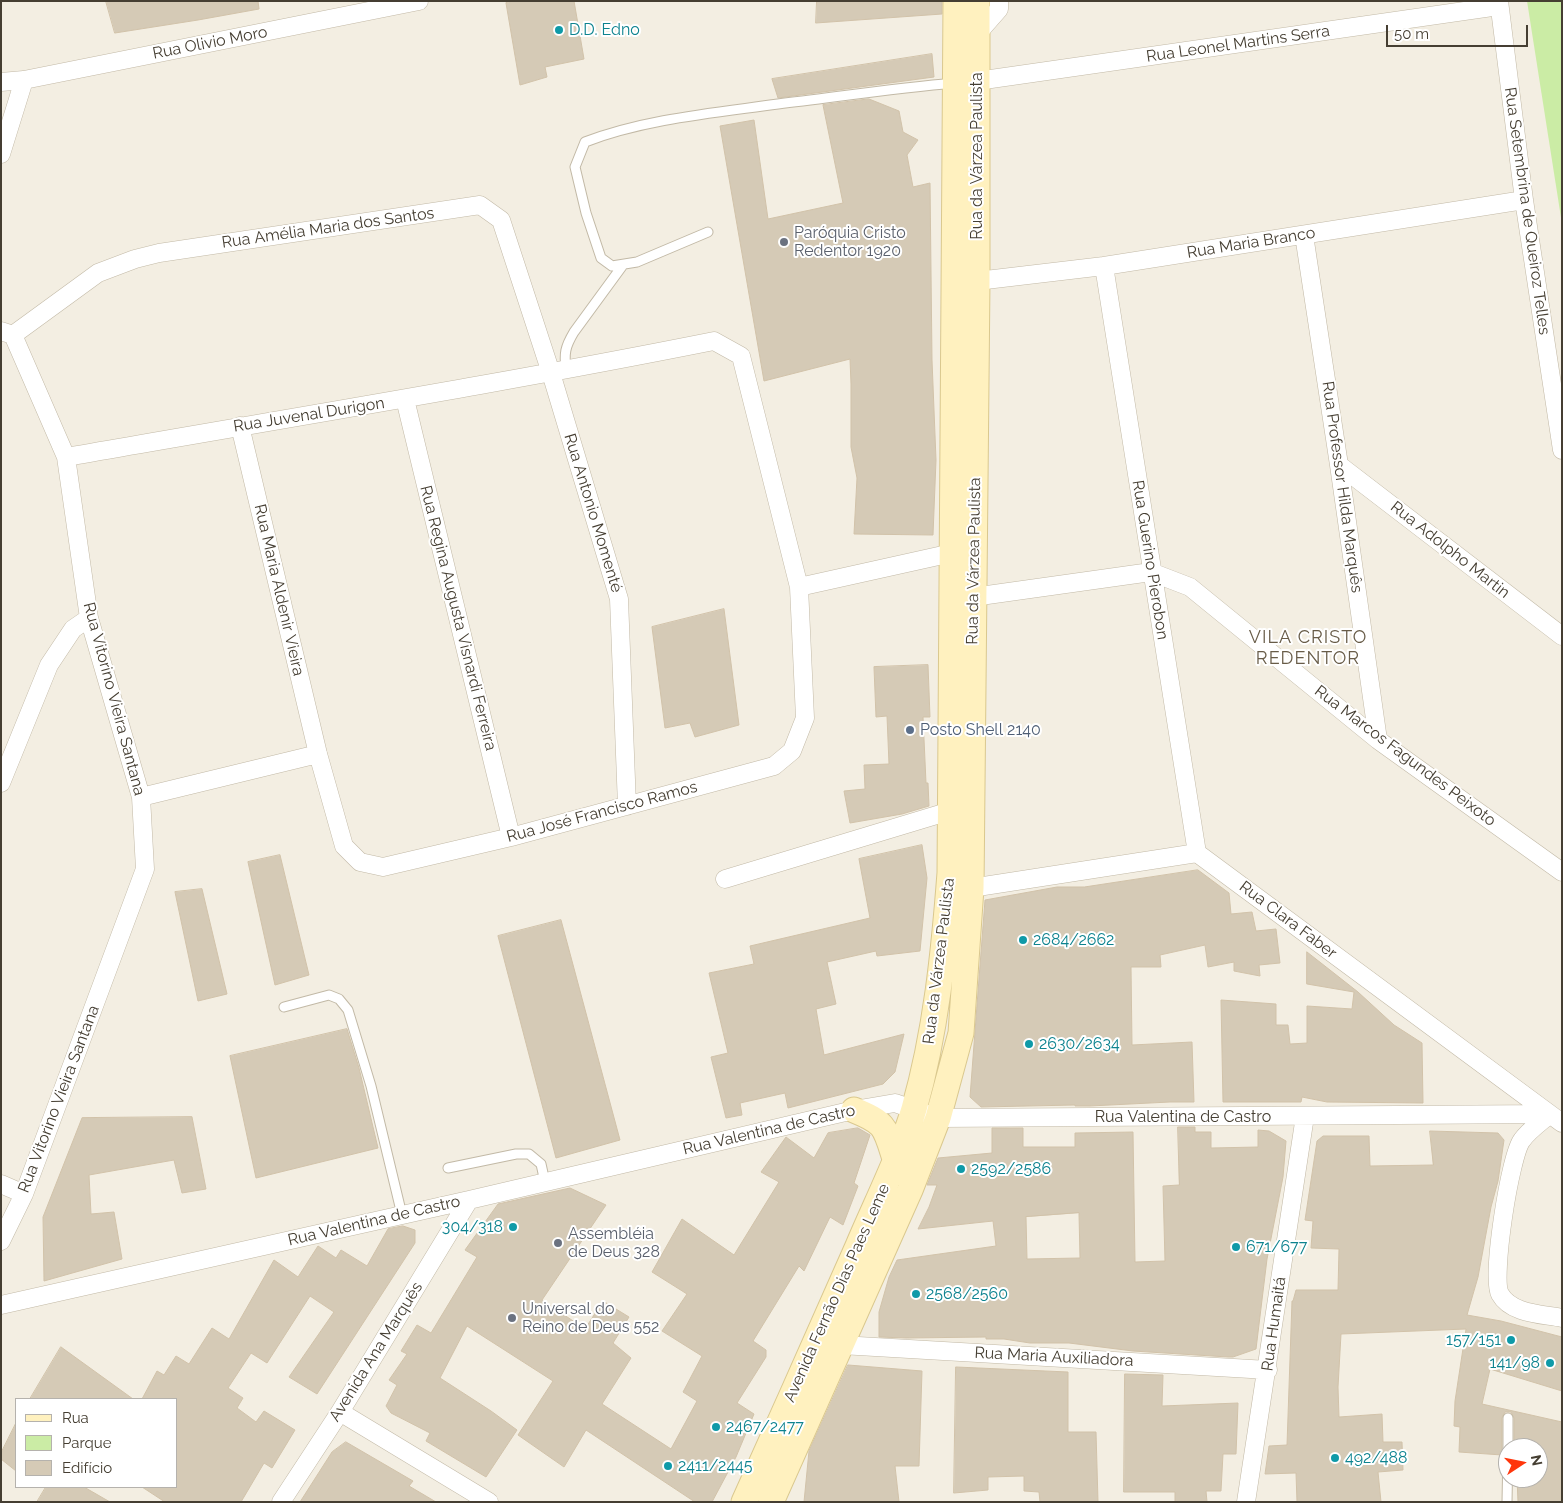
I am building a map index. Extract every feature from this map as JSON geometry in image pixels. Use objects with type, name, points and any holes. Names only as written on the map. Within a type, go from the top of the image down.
[{"type":"main road","name":"Rua da Várzea Paulista","points":[[938,1118],[962,1033],[971,888],[977,281],[966,82],[956,1]]},
{"type":"main road","name":"Rua da Várzea Paulista","points":[[914,1109],[933,1028],[946,931],[950,873],[952,553],[966,82],[977,34],[977,1]]},
{"type":"main road","name":"Avenida Fernão Dias Paes Leme","points":[[744,1502],[819,1335],[895,1159],[914,1109]]},
{"type":"main road","points":[[854,1110],[875,1119],[883,1127],[888,1136],[895,1159]]},
{"type":"main road","name":"Avenida Fernão Dias Paes Leme","points":[[771,1502],[910,1190],[938,1118]]},
{"type":"street","name":"Rua Olivio Moro","points":[[1,82],[24,80],[419,1]]},
{"type":"street","points":[[977,34],[999,9],[999,1]]},
{"type":"street","name":"Rua Leonel Martins Serra","points":[[966,82],[1499,4]]},
{"type":"street","name":"Rua Setembrina de Queiroz Telles","points":[[1499,4],[1524,200],[1562,450]]},
{"type":"street","points":[[1,154],[24,80]]},
{"type":"street","name":"Rua Maria Branco","points":[[977,281],[1104,266],[1524,200]]},
{"type":"street","name":"Rua Amélia Maria dos Santos","points":[[7,333],[98,273],[135,259],[169,251],[480,205],[501,220],[559,372]]},
{"type":"street","name":"Rua Professor Hilda Marquês","points":[[1304,235],[1378,740]]},
{"type":"street","name":"Rua Guerino Pierobon","points":[[1104,266],[1197,853]]},
{"type":"street","name":"Rua Vitorino Vieira Santana","points":[[1,1241],[24,1194],[145,869],[142,797],[89,618],[66,457],[7,333]]},
{"type":"street","name":"Rua Juvenal Durigon","points":[[66,457],[240,426],[406,400],[714,341],[741,356],[799,587]]},
{"type":"street","name":"Rua Antonio Momenté","points":[[559,372],[619,599],[627,806]]},
{"type":"street","name":"Rua Regina Augusta Visnardi Ferreira","points":[[406,400],[511,837]]},
{"type":"street","name":"Rua Maria Aldenir Vieira","points":[[240,426],[318,754]]},
{"type":"street","name":"Rua Adolpho Martin","points":[[1339,465],[1562,636]]},
{"type":"street","points":[[799,587],[952,553]]},
{"type":"street","name":"Rua Marcos Fagundes Peixoto","points":[[974,597],[1152,572],[1190,587],[1378,740],[1562,872]]},
{"type":"street","name":"Rua José Francisco Ramos","points":[[318,754],[344,846],[360,862],[383,867],[511,837],[774,766],[792,750],[805,718],[799,587]]},
{"type":"street","points":[[1,783],[49,666],[73,629],[89,618]]},
{"type":"street","points":[[142,797],[318,754]]},
{"type":"street","points":[[725,879],[950,811]]},
{"type":"street","points":[[971,888],[1197,853]]},
{"type":"street","name":"Rua Clara Faber","points":[[1197,853],[1556,1118]]},
{"type":"street","name":"Rua Valentina de Castro","points":[[1,1304],[469,1200],[854,1110],[895,1103],[938,1118],[1305,1116],[1556,1118]]},
{"type":"street","name":"Rua Humaitá","points":[[1246,1502],[1268,1370],[1305,1116]]},
{"type":"street","points":[[1556,1118],[1521,1141],[1506,1193],[1497,1271],[1499,1293],[1514,1308],[1562,1318]]},
{"type":"street","points":[[1,1184],[24,1194]]},
{"type":"street","name":"Avenida Ana Marquês","points":[[281,1502],[340,1412],[469,1200]]},
{"type":"street","name":"Rua Maria Auxiliadora","points":[[841,1345],[1268,1370]]},
{"type":"street","points":[[340,1412],[489,1502]]},
{"type":"lane","points":[[708,232],[636,262],[612,266],[602,258],[586,213],[576,167],[585,142],[605,134],[720,112],[966,82]]},
{"type":"lane","points":[[559,372],[567,343],[623,265]]},
{"type":"lane","points":[[284,1008],[329,995],[339,1000],[348,1010],[372,1086],[402,1215]]},
{"type":"lane","points":[[448,1168],[516,1154],[529,1154],[541,1164],[546,1182]]},
{"type":"lane","points":[[1508,1418],[1508,1438]]},
{"type":"lane","points":[[1507,1488],[1507,1502]]},
{"type":"green space","points":[[1527,1],[1562,1],[1562,224]]},
{"type":"building","points":[[106,1],[258,1],[259,9],[115,33]]},
{"type":"building","points":[[513,1],[574,1],[584,59],[545,67],[547,77],[520,85],[506,3]]},
{"type":"building","points":[[817,1],[942,1],[942,14],[816,23]]},
{"type":"building","points":[[932,54],[934,77],[778,98],[772,79]]},
{"type":"building","points":[[869,99],[899,111],[903,132],[918,140],[907,155],[913,187],[930,183],[932,360],[936,460],[933,535],[854,534],[857,478],[851,447],[850,359],[764,381],[720,126],[754,120],[768,219],[843,203],[823,105]]},
{"type":"building","points":[[724,609],[739,725],[695,737],[690,723],[665,728],[652,627]]},
{"type":"building","name":"Posto Shell 2140","points":[[928,665],[930,717],[923,717],[929,806],[902,814],[850,823],[844,791],[865,789],[864,765],[889,764],[887,716],[876,717],[874,667]]},
{"type":"building","points":[[922,845],[927,878],[920,951],[877,956],[876,951],[827,962],[836,1004],[816,1009],[824,1055],[904,1034],[895,1072],[883,1084],[788,1108],[785,1093],[740,1103],[742,1115],[726,1118],[711,1057],[728,1053],[709,973],[754,964],[750,946],[870,918],[859,859]]},
{"type":"building","points":[[280,855],[309,975],[275,985],[248,862]]},
{"type":"building","points":[[1198,870],[1229,893],[1231,914],[1252,912],[1256,931],[1276,929],[1280,963],[1259,965],[1260,976],[1234,971],[1234,962],[1208,967],[1205,945],[1160,955],[1161,967],[1131,967],[1132,1045],[1192,1042],[1194,1102],[1090,1106],[981,1107],[970,1097],[985,900],[1057,887],[1084,887]]},
{"type":"building","points":[[202,889],[227,994],[198,1001],[175,892]]},
{"type":"building","points":[[561,920],[620,1140],[556,1158],[498,936]]},
{"type":"building","points":[[1307,952],[1358,992],[1394,1025],[1422,1043],[1423,1103],[1327,1102],[1302,1097],[1301,1102],[1223,1102],[1221,1000],[1276,1004],[1276,1025],[1288,1025],[1290,1044],[1307,1043],[1307,1006],[1352,1009],[1354,992],[1307,984]]},
{"type":"building","points":[[347,1029],[359,1068],[378,1148],[256,1178],[230,1056]]},
{"type":"building","points":[[192,1117],[206,1189],[182,1193],[174,1160],[89,1175],[91,1214],[114,1212],[122,1259],[44,1281],[43,1217],[82,1118]]},
{"type":"building","points":[[1178,1127],[1195,1127],[1195,1132],[1211,1132],[1211,1148],[1258,1147],[1258,1130],[1269,1131],[1286,1141],[1283,1177],[1267,1259],[1256,1349],[1228,1357],[1133,1351],[1069,1343],[1030,1343],[1004,1339],[986,1339],[986,1337],[879,1337],[879,1312],[889,1277],[897,1260],[996,1246],[993,1221],[918,1229],[937,1185],[927,1185],[938,1158],[992,1153],[992,1128],[1023,1128],[1023,1147],[1075,1147],[1075,1133],[1133,1132],[1135,1262],[1165,1261],[1163,1186],[1179,1185]],"holes":[[[1079,1213],[1080,1258],[1027,1259],[1026,1217]]]},
{"type":"building","points":[[858,1128],[870,1135],[854,1183],[858,1186],[843,1225],[830,1217],[804,1271],[799,1266],[753,1341],[766,1350],[766,1357],[737,1403],[754,1414],[736,1457],[712,1502],[695,1502],[586,1430],[564,1467],[518,1435],[553,1381],[467,1326],[440,1378],[517,1430],[486,1477],[426,1441],[430,1433],[391,1413],[386,1406],[397,1385],[389,1380],[407,1354],[401,1351],[417,1325],[431,1333],[477,1257],[465,1250],[498,1204],[570,1188],[606,1205],[542,1300],[585,1329],[603,1301],[629,1317],[613,1343],[631,1358],[602,1404],[671,1449],[697,1401],[683,1392],[702,1356],[662,1331],[687,1294],[652,1272],[682,1219],[734,1255],[779,1182],[761,1172],[786,1137],[814,1158],[828,1133]]},
{"type":"building","points":[[1430,1131],[1498,1133],[1504,1140],[1498,1181],[1491,1207],[1478,1277],[1467,1315],[1501,1321],[1562,1337],[1562,1391],[1490,1369],[1482,1404],[1562,1422],[1562,1502],[1518,1502],[1517,1488],[1548,1488],[1548,1438],[1514,1438],[1514,1418],[1511,1412],[1505,1412],[1502,1418],[1502,1438],[1498,1438],[1498,1455],[1459,1452],[1460,1427],[1454,1426],[1455,1401],[1466,1329],[1341,1334],[1338,1387],[1339,1417],[1382,1414],[1383,1442],[1402,1442],[1403,1470],[1378,1472],[1381,1502],[1297,1502],[1296,1473],[1265,1474],[1269,1446],[1287,1445],[1292,1301],[1296,1290],[1338,1290],[1339,1249],[1311,1248],[1313,1221],[1305,1220],[1317,1141],[1323,1136],[1369,1136],[1370,1166],[1433,1165]]},
{"type":"building","points":[[403,1226],[415,1230],[415,1243],[317,1394],[289,1377],[334,1312],[310,1296],[267,1363],[251,1353],[228,1388],[243,1398],[237,1408],[256,1422],[264,1411],[295,1430],[272,1468],[264,1463],[241,1502],[165,1502],[144,1488],[178,1488],[178,1398],[143,1398],[157,1371],[164,1375],[176,1356],[189,1364],[212,1328],[229,1339],[274,1260],[298,1277],[318,1246],[336,1258],[341,1250],[367,1266],[388,1229]]},
{"type":"building","points":[[61,1347],[132,1398],[31,1398]]},
{"type":"building","points":[[848,1365],[922,1371],[919,1466],[895,1466],[899,1502],[804,1502],[809,1451]]},
{"type":"building","points":[[956,1367],[1068,1372],[1068,1432],[1096,1432],[1098,1502],[1040,1502],[1039,1492],[1024,1491],[1024,1476],[988,1477],[988,1490],[954,1493]]},
{"type":"building","points":[[1125,1374],[1163,1375],[1162,1406],[1238,1403],[1236,1454],[1223,1454],[1221,1491],[1206,1491],[1207,1502],[1175,1502],[1175,1492],[1124,1492]]},
{"type":"building","points":[[15,1425],[15,1470],[1,1459],[1,1453]]},
{"type":"building","points":[[346,1442],[413,1481],[409,1486],[436,1502],[300,1502],[332,1452]]},
{"type":"building","points":[[45,1488],[86,1488],[110,1502],[37,1502]]},
{"type":"place","name":"D.D. Edno","points":[[559,30]]},
{"type":"place","name":"Paróquia Cristo Redentor 1920","points":[[784,242]]},
{"type":"place","name":"Posto Shell 2140","points":[[910,730]]},
{"type":"place","name":"2684/2662","points":[[1023,940]]},
{"type":"place","name":"2630/2634","points":[[1029,1044]]},
{"type":"place","name":"2592/2586","points":[[961,1169]]},
{"type":"place","name":"304/318","points":[[513,1227]]},
{"type":"place","name":"Assembléia de Deus 328","points":[[558,1243]]},
{"type":"place","name":"671/677","points":[[1236,1247]]},
{"type":"place","name":"2568/2560","points":[[916,1294]]},
{"type":"place","name":"Universal do Reino de Deus 552","points":[[512,1318]]},
{"type":"place","name":"157/151","points":[[1511,1340]]},
{"type":"place","name":"141/98","points":[[1550,1363]]},
{"type":"place","name":"2467/2477","points":[[716,1427]]},
{"type":"place","name":"492/488","points":[[1335,1458]]},
{"type":"place","name":"2411/2445","points":[[668,1466]]},
{"type":"district","name":"VILA CRISTO REDENTOR","points":[[1308,648]]}]
